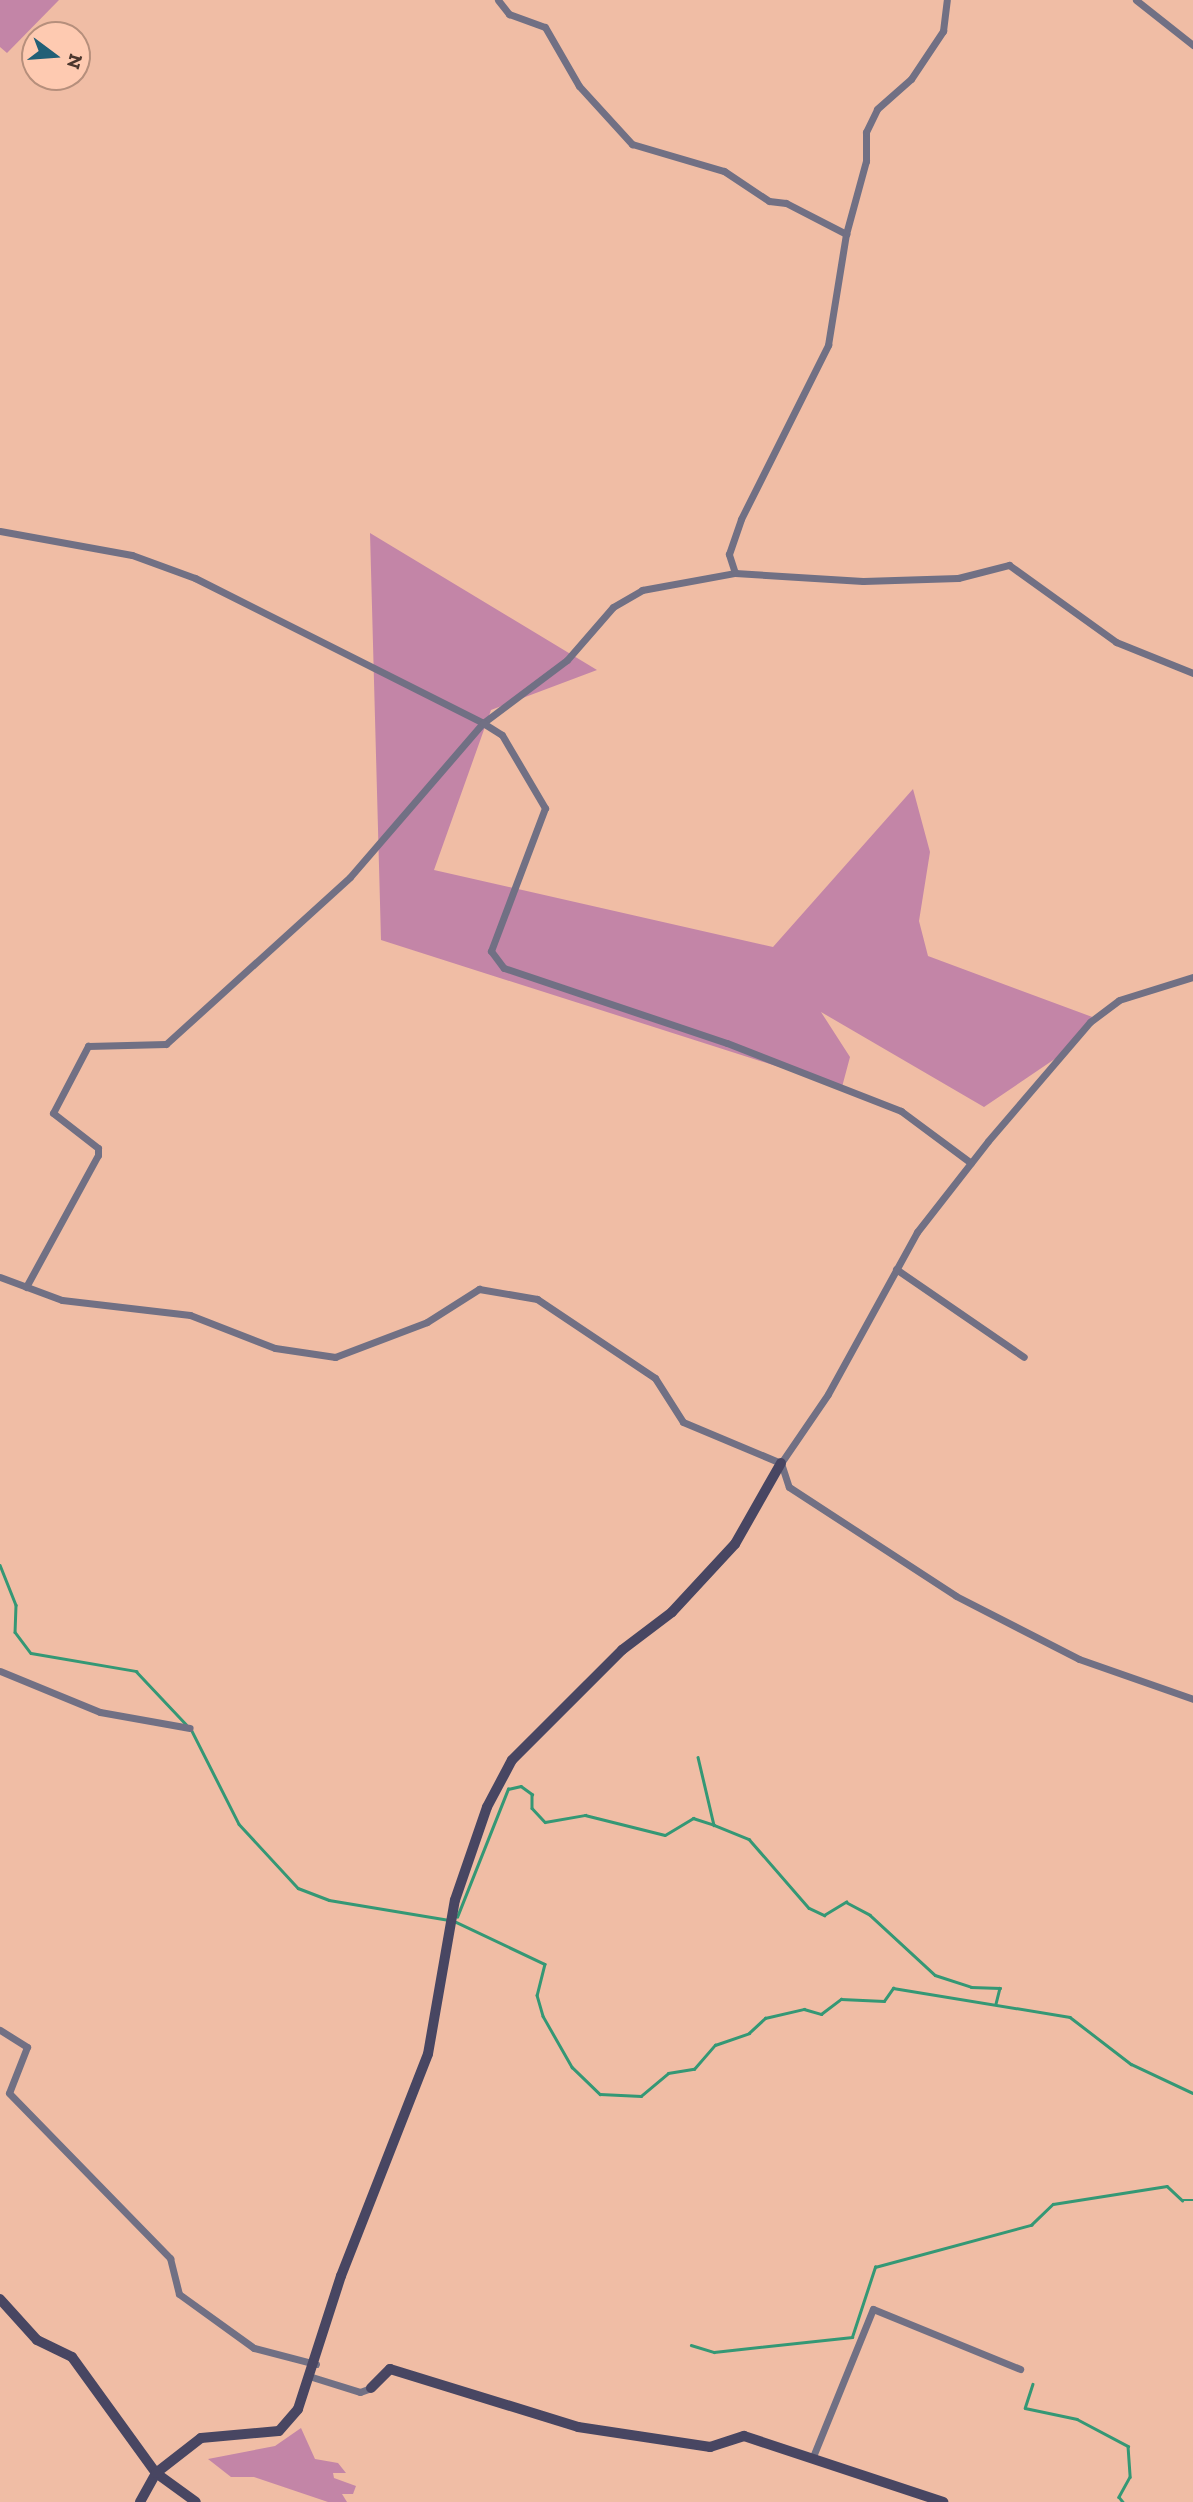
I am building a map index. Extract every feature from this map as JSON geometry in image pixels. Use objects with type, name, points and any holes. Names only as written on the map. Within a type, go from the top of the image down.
[{"type":"street","points":[[498,0],[509,14],[545,27],[579,86],[632,144],[724,171],[769,201],[786,203],[846,234]]},
{"type":"street","points":[[735,573],[729,554],[741,519],[828,345],[846,234],[866,161],[866,132],[877,109],[911,79],[943,31],[947,0]]},
{"type":"street","points":[[1136,0],[1193,45]]},
{"type":"street","points":[[0,531],[132,555],[195,578],[502,735],[545,808],[491,951],[504,968],[727,1043],[901,1111],[971,1163]]},
{"type":"street","points":[[26,1287],[98,1155],[98,1148],[53,1113],[88,1046],[166,1044],[350,877],[483,723],[567,660],[613,607],[642,590],[735,573],[876,581],[958,578],[1009,565],[1115,642],[1193,673]]},
{"type":"street","points":[[140,2502],[156,2473],[201,2438],[279,2431],[312,2377],[341,2276],[428,2054],[455,1900],[487,1807],[512,1760],[622,1650],[673,1612],[736,1544],[781,1463],[828,1394],[896,1269],[971,1163],[1090,1022],[1119,1000],[1193,977]]},
{"type":"street","points":[[896,1269],[1024,1357]]},
{"type":"street","points":[[0,1276],[62,1300],[190,1315],[275,1348],[335,1357],[427,1322],[479,1289],[508,1290],[567,1317],[655,1378],[683,1422],[781,1463],[789,1487],[968,1603],[1079,1659],[1193,1699]]},
{"type":"street","points":[[0,1671],[100,1712],[190,1728]]},
{"type":"street","points":[[0,2030],[27,2047],[9,2093],[170,2258],[179,2294],[254,2347],[316,2364]]},
{"type":"street","points":[[0,2299],[37,2340],[72,2357],[156,2473],[196,2502]]},
{"type":"street","points":[[812,2459],[873,2309],[1020,2369]]},
{"type":"street","points":[[312,2377],[360,2392],[370,2388],[390,2369],[578,2427],[710,2446],[744,2436],[943,2502]]},
{"type":"shaded area","points":[[0,0],[59,0],[38,21],[21,21],[21,39],[7,53],[0,47]]},
{"type":"shaded area","points":[[370,533],[597,670],[491,710],[434,870],[773,947],[913,789],[930,852],[919,921],[928,956],[1095,1018],[1071,1048],[984,1107],[821,1012],[850,1057],[842,1087],[381,940]]},
{"type":"shaded area","points":[[301,2428],[315,2459],[338,2463],[346,2473],[333,2473],[334,2478],[356,2486],[353,2494],[342,2494],[347,2502],[328,2502],[254,2477],[231,2477],[208,2459],[275,2446]]},
{"type":"waterway","points":[[0,1565],[16,1605],[15,1632],[31,1653],[136,1671],[186,1724]]},
{"type":"waterway","points":[[191,1729],[239,1824],[298,1888],[329,1900],[450,1920]]},
{"type":"waterway","points":[[698,1757],[714,1825],[749,1839],[809,1908],[824,1915],[846,1902],[870,1915],[935,1975],[971,1987],[1000,1988],[996,2004]]},
{"type":"waterway","points":[[457,1917],[508,1789],[521,1786],[532,1794],[532,1808],[545,1822],[585,1815],[665,1835],[693,1818],[714,1825]]},
{"type":"waterway","points":[[456,1922],[545,1964],[537,1995],[543,2016],[572,2067],[600,2094],[641,2096],[668,2073],[694,2069],[715,2045],[749,2033],[765,2018],[804,2009],[821,2014],[841,1999],[884,2001],[893,1988],[1070,2017],[1131,2064],[1193,2093]]},
{"type":"waterway","points":[[691,2345],[714,2352],[852,2337],[875,2267],[1031,2225],[1053,2204],[1167,2186],[1182,2200],[1193,2200]]},
{"type":"waterway","points":[[1033,2384],[1025,2408],[1077,2419],[1128,2446],[1130,2477],[1119,2497],[1123,2502]]}]
